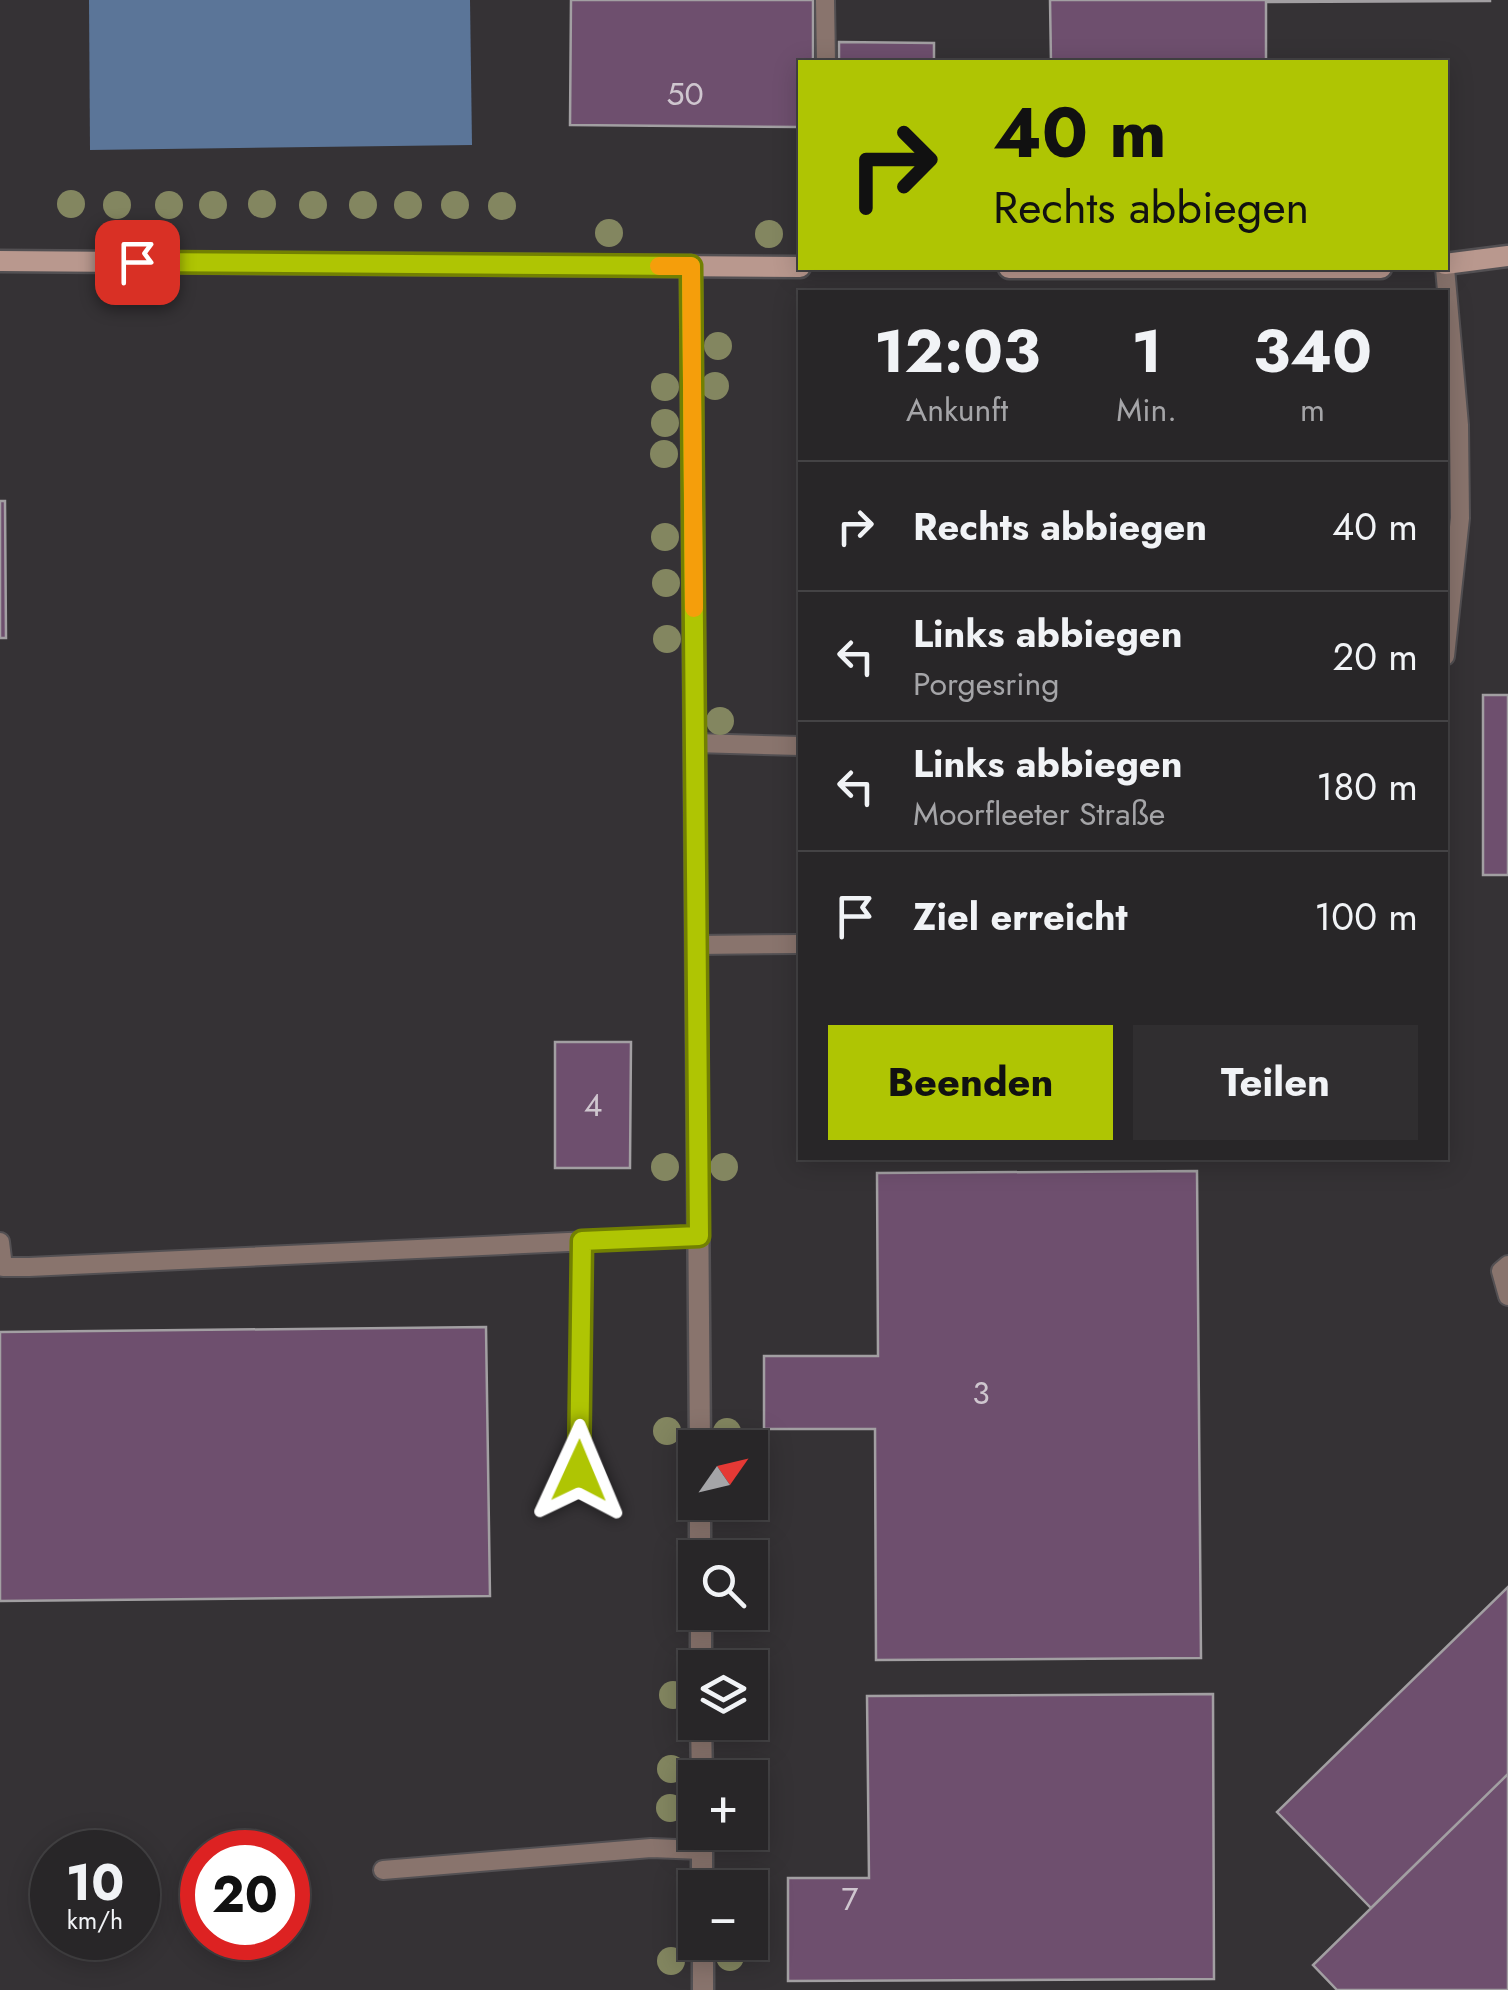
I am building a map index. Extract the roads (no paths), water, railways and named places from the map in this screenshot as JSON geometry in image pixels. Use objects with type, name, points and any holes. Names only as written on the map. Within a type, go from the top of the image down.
[{"type":"street","points":[[1448,266],[1508,256]]},
{"type":"street","points":[[0,261],[798,267]]},
{"type":"street","points":[[691,266],[700,1430]]},
{"type":"street","points":[[703,1960],[703,1990]]},
{"type":"lane","points":[[825,0],[826,60]]},
{"type":"lane","points":[[1448,300],[1459,424],[1460,518],[1448,628]]},
{"type":"lane","points":[[695,742],[798,746]]},
{"type":"lane","points":[[696,945],[798,944]]},
{"type":"lane","points":[[0,1242],[3,1266],[29,1267],[699,1236]]},
{"type":"lane","points":[[579,1471],[582,1241]]},
{"type":"lane","points":[[1508,1265],[1501,1272],[1508,1296]]},
{"type":"lane","points":[[383,1870],[678,1844]]},
{"type":"water","points":[[89,0],[470,0],[472,145],[90,150]]}]
